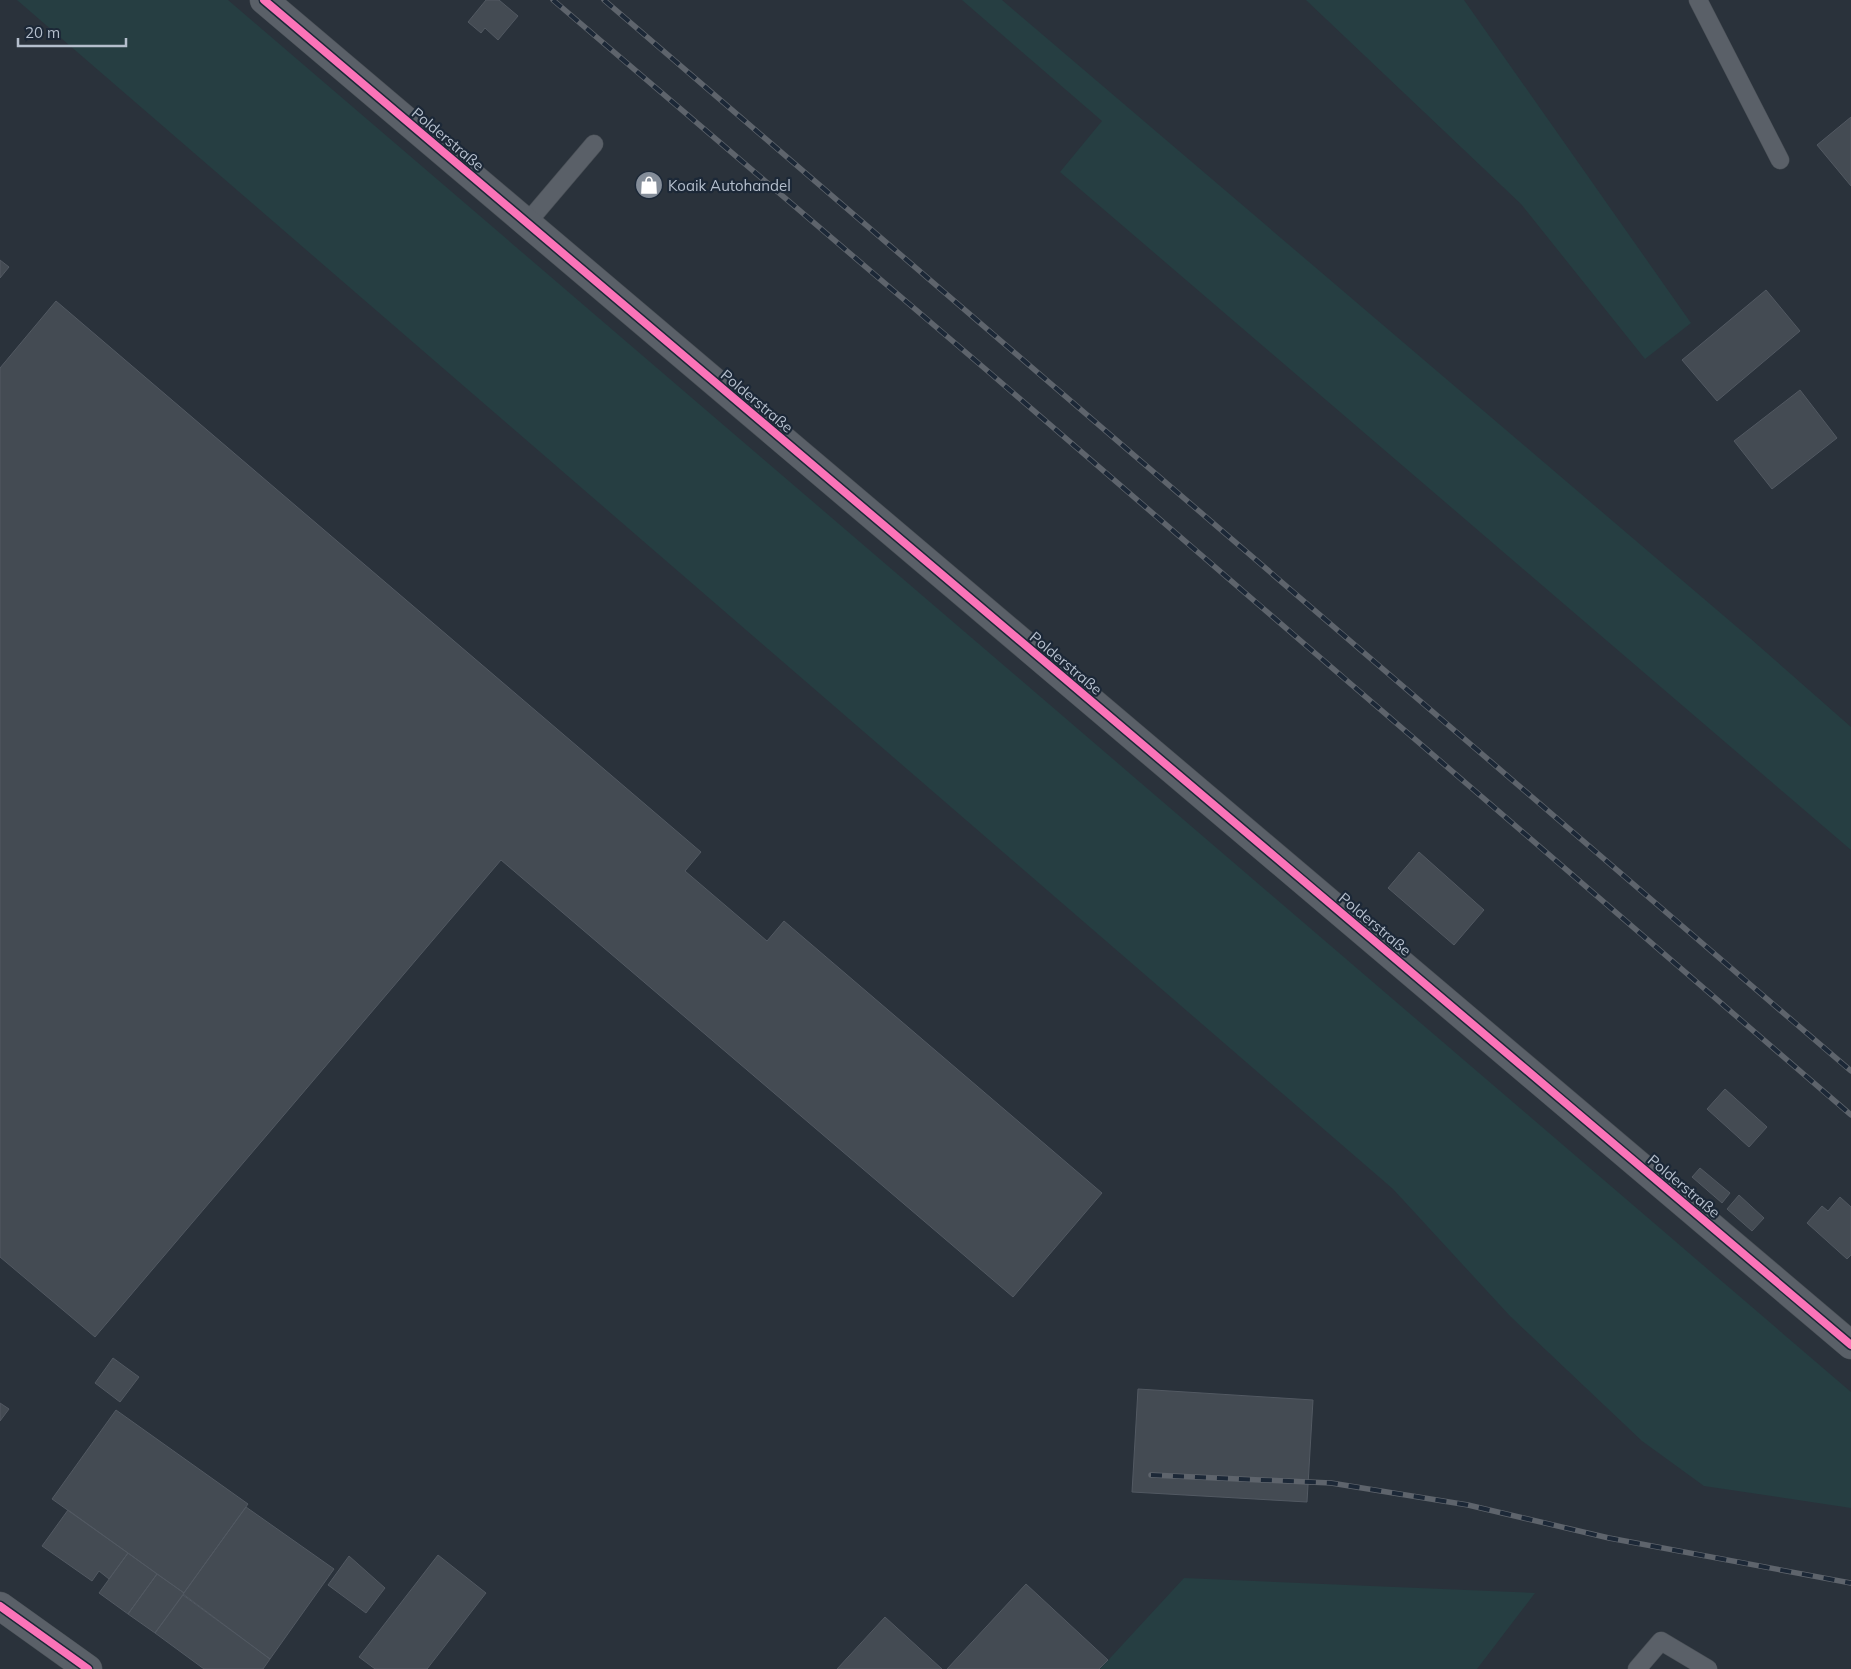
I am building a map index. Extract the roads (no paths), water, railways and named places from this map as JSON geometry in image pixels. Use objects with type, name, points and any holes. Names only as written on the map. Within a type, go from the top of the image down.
[{"type":"street","name":"Polderstraße","points":[[264,0],[1851,1346]]},
{"type":"street","points":[[0,1606],[88,1669]]},
{"type":"lane","points":[[1698,0],[1780,160]]},
{"type":"lane","points":[[526,224],[594,144]]},
{"type":"lane","points":[[1637,1669],[1661,1641],[1708,1669]]},
{"type":"railway","points":[[553,0],[990,373],[1851,1115]]},
{"type":"railway","points":[[604,0],[1851,1071]]},
{"type":"railway","points":[[1151,1475],[1331,1483],[1468,1505],[1609,1538],[1851,1583]]},
{"type":"place","name":"Koaik Autohandel","points":[[649,185]]}]
